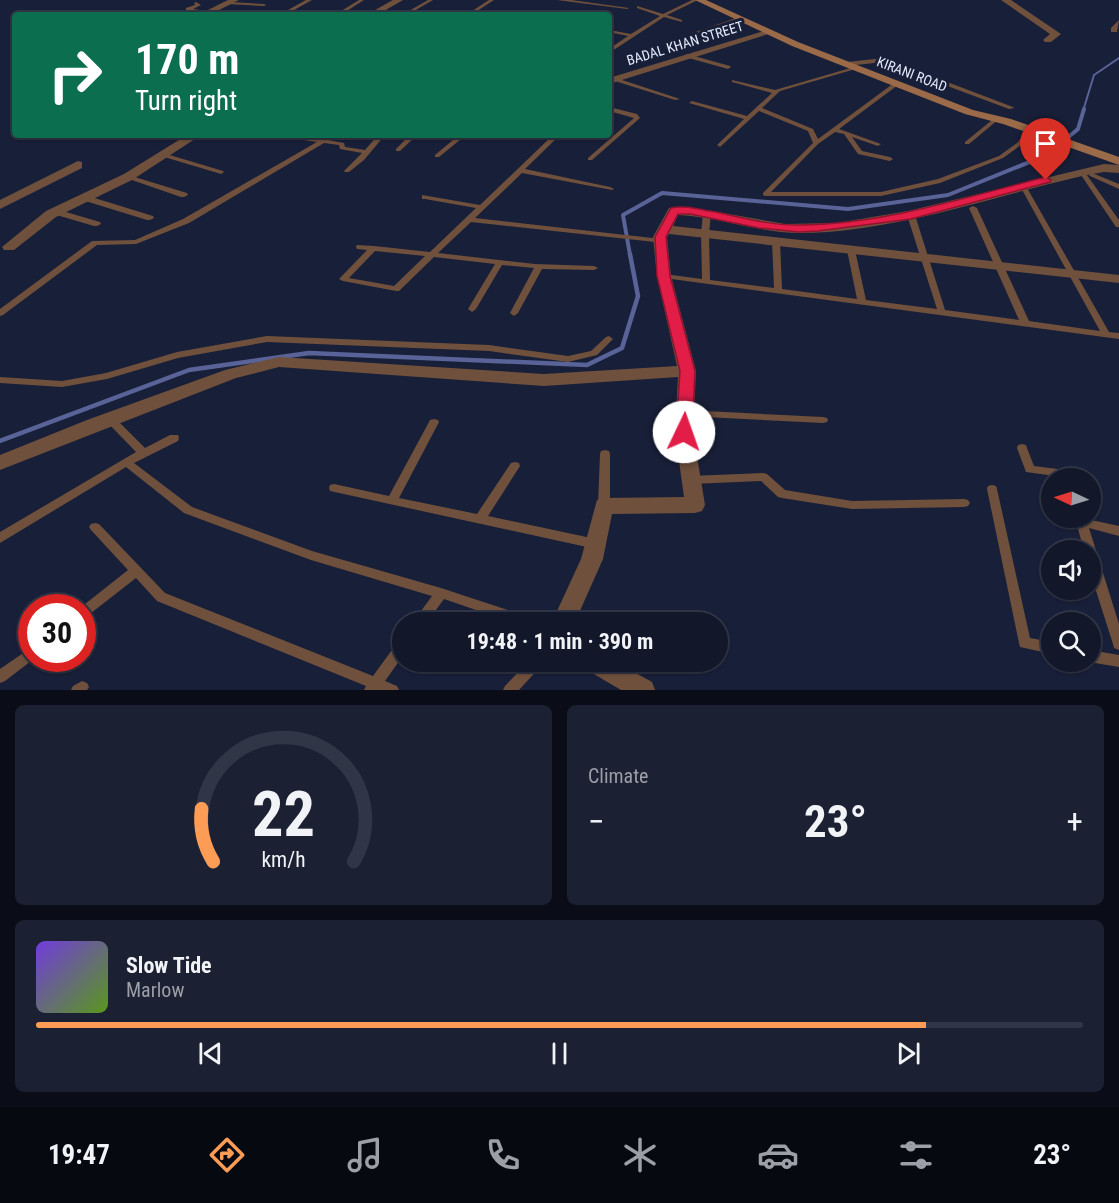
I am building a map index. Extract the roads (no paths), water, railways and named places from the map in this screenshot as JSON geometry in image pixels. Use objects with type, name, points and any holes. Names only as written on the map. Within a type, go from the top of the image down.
[{"type":"main road","name":"KIRANI ROAD","points":[[698,0],[738,19],[969,112],[1002,120],[1119,161]]},
{"type":"street","points":[[376,12],[399,0]]},
{"type":"street","points":[[1005,0],[1056,34],[1048,40]]},
{"type":"street","points":[[209,12],[232,1]]},
{"type":"street","name":"BADAL KHAN STREET","points":[[612,82],[687,56],[770,32]]},
{"type":"street","points":[[4,247],[56,212],[128,177],[188,138]]},
{"type":"street","points":[[0,205],[78,165]]},
{"type":"street","points":[[568,612],[592,559],[604,506],[695,505],[684,432],[687,371],[664,276],[658,236],[675,211],[799,229],[911,215],[1104,168],[1119,169]]},
{"type":"street","points":[[658,236],[705,233],[1119,279]]},
{"type":"street","points":[[0,463],[231,374],[279,362],[544,380],[687,371]]},
{"type":"street","points":[[612,672],[640,689]]},
{"type":"lane","points":[[287,12],[309,0]]},
{"type":"lane","points":[[342,12],[362,0]]},
{"type":"lane","points":[[409,12],[431,0]]},
{"type":"lane","points":[[473,12],[492,0]]},
{"type":"lane","points":[[559,0],[627,8]]},
{"type":"lane","points":[[612,49],[665,16],[698,0]]},
{"type":"lane","points":[[232,1],[264,5]]},
{"type":"lane","points":[[196,3],[200,5],[188,9],[198,12]]},
{"type":"lane","points":[[639,7],[680,21]]},
{"type":"lane","points":[[684,37],[738,19]]},
{"type":"lane","points":[[612,32],[633,36]]},
{"type":"lane","points":[[687,56],[728,66]]},
{"type":"lane","points":[[720,146],[776,92],[852,66],[884,60],[1011,108]]},
{"type":"lane","points":[[734,81],[776,92]]},
{"type":"lane","points":[[612,82],[677,99]]},
{"type":"lane","points":[[897,84],[816,143],[765,194],[881,194],[940,182],[1001,157],[1029,134]]},
{"type":"lane","points":[[692,103],[749,118]]},
{"type":"lane","points":[[758,109],[811,130],[816,143]]},
{"type":"lane","points":[[590,159],[636,118],[635,115],[612,110]]},
{"type":"lane","points":[[967,142],[1002,120]]},
{"type":"lane","points":[[835,130],[878,144]]},
{"type":"lane","points":[[846,134],[860,153],[890,159]]},
{"type":"lane","points":[[300,138],[342,144],[342,148],[365,152]]},
{"type":"lane","points":[[0,313],[95,243],[136,242],[186,220],[328,138]]},
{"type":"lane","points":[[347,171],[361,161],[365,152],[379,138]]},
{"type":"lane","points":[[398,150],[411,138]]},
{"type":"lane","points":[[437,156],[459,138]]},
{"type":"lane","points":[[374,249],[343,279],[396,289],[554,138]]},
{"type":"lane","points":[[163,155],[221,172]]},
{"type":"lane","points":[[519,170],[610,189]]},
{"type":"lane","points":[[1087,173],[1119,187]]},
{"type":"lane","points":[[1087,173],[1119,225]]},
{"type":"lane","points":[[128,177],[184,195]]},
{"type":"lane","points":[[1023,186],[1106,334]]},
{"type":"lane","points":[[425,197],[482,207]]},
{"type":"lane","points":[[85,198],[150,218]]},
{"type":"lane","points":[[973,208],[1025,323]]},
{"type":"lane","points":[[56,212],[97,224]]},
{"type":"lane","points":[[706,281],[707,214]]},
{"type":"lane","points":[[911,215],[942,313]]},
{"type":"lane","points":[[468,219],[608,234],[658,236]]},
{"type":"lane","points":[[776,241],[778,291]]},
{"type":"lane","points":[[360,247],[539,266],[594,268]]},
{"type":"lane","points":[[851,250],[862,303]]},
{"type":"lane","points":[[472,309],[500,262]]},
{"type":"lane","points":[[514,313],[539,266]]},
{"type":"lane","points":[[664,276],[1119,336]]},
{"type":"lane","points":[[0,380],[62,384],[107,376],[177,355],[267,339],[489,348],[568,359],[594,353],[609,339]]},
{"type":"lane","points":[[685,413],[823,420]]},
{"type":"lane","points":[[110,419],[143,453]]},
{"type":"lane","points":[[392,500],[434,422]]},
{"type":"lane","points":[[2,534],[126,462],[174,438]]},
{"type":"lane","points":[[1023,448],[1030,469],[1041,471]]},
{"type":"lane","points":[[604,506],[605,454]]},
{"type":"lane","points":[[126,462],[188,510],[311,555],[500,612]]},
{"type":"lane","points":[[480,519],[515,466]]},
{"type":"lane","points":[[691,480],[763,477],[782,494],[852,506],[964,503]]},
{"type":"lane","points":[[334,488],[596,544]]},
{"type":"lane","points":[[992,489],[1025,643],[1041,646]]},
{"type":"lane","points":[[1101,526],[1119,531]]},
{"type":"lane","points":[[95,527],[161,597],[374,687],[392,690]]},
{"type":"lane","points":[[96,602],[137,570]]},
{"type":"lane","points":[[1101,584],[1119,644]]},
{"type":"lane","points":[[427,612],[441,593]]},
{"type":"lane","points":[[1101,658],[1119,661]]},
{"type":"lane","points":[[374,687],[392,661]]},
{"type":"lane","points":[[0,677],[18,664]]},
{"type":"lane","points":[[510,690],[527,672]]},
{"type":"waterway","points":[[1083,111],[1094,75],[1119,58]]},
{"type":"waterway","points":[[630,255],[623,215],[662,193],[848,209],[948,195],[1047,155],[1078,129],[1084,109]]},
{"type":"waterway","points":[[0,441],[189,370],[309,353],[587,365],[622,348],[638,296],[630,254]]}]
